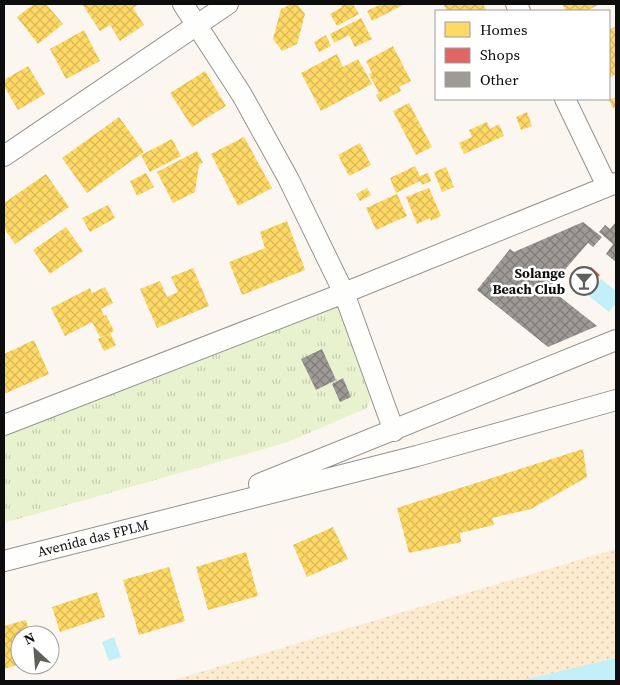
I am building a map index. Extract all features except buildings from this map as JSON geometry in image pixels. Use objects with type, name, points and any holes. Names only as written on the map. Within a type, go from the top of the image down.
[{"type":"street","points":[[183,4],[198,24],[242,95],[288,178],[344,293],[394,431]]},
{"type":"street","points":[[4,156],[228,4]]},
{"type":"street","points":[[4,425],[344,293],[612,184],[566,100]]},
{"type":"street","points":[[183,515],[616,340]]},
{"type":"street","points":[[183,515],[417,456],[616,400]]},
{"type":"street","name":"Avenida das FPLM","points":[[4,561],[183,515]]},
{"type":"green space","points":[[334,302],[348,312],[375,388],[367,408],[288,442],[4,523],[4,431]]},
{"type":"sand","points":[[616,549],[616,658],[518,681],[170,681]]},
{"type":"water","points":[[601,279],[616,291],[616,303],[609,312],[588,295]]},
{"type":"water","points":[[114,637],[121,657],[109,661],[102,642]]},
{"type":"water","points":[[616,658],[616,681],[518,681]]},
{"type":"place","name":"Solange Beach Club","points":[[584,281]]}]
